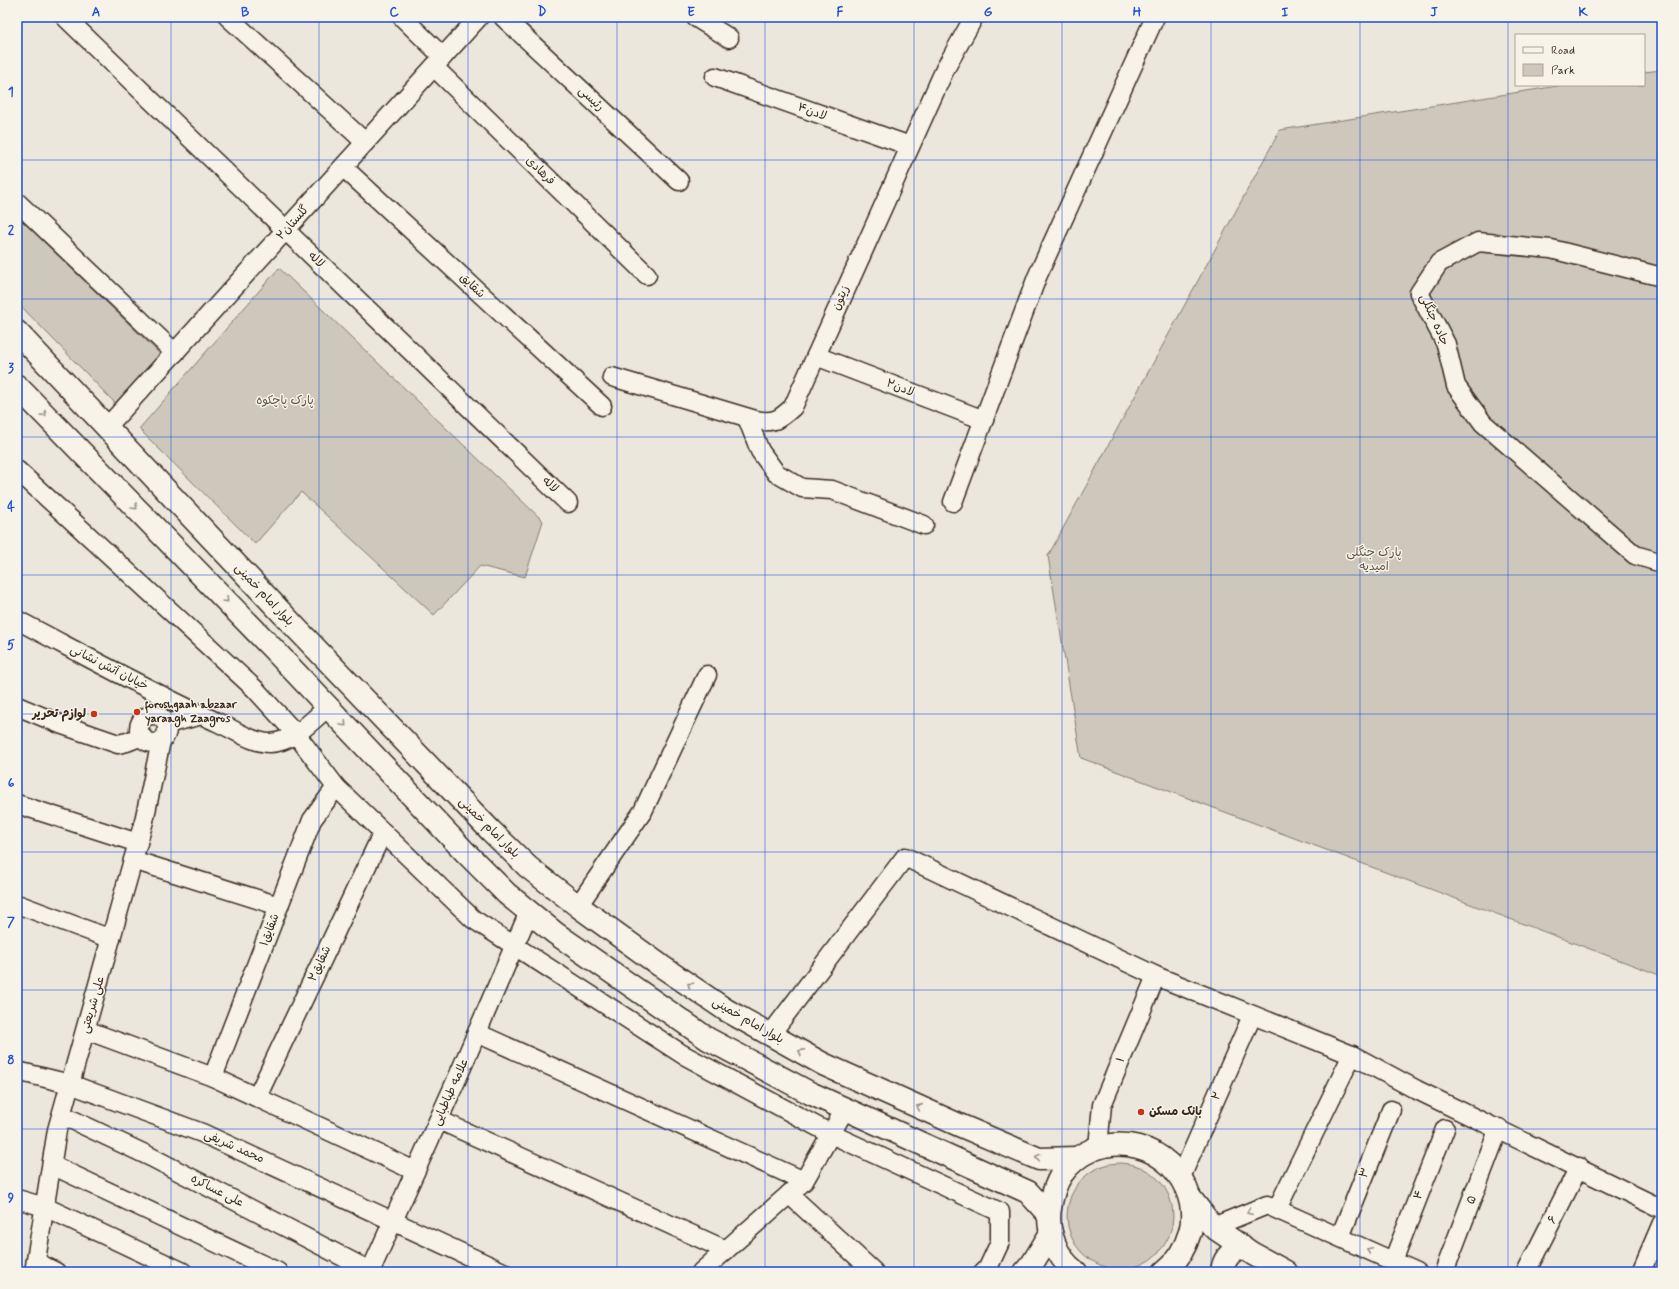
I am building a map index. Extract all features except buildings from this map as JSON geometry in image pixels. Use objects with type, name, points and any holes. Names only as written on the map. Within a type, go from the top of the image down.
[{"type":"main road","name":"بلوار امام خمینی","points":[[17,332],[351,685],[502,841],[528,867],[578,906],[661,966],[726,1010],[823,1064],[1038,1159],[1077,1158]]},
{"type":"main road","points":[[17,386],[328,707],[506,894],[555,933],[708,1039],[810,1093],[1028,1192],[1050,1224],[1059,1254],[1076,1272]]},
{"type":"main road","points":[[328,707],[351,685]]},
{"type":"main road","points":[[985,1172],[996,1168],[1001,1162],[1004,1155],[999,1142]]},
{"type":"main road","points":[[1024,1272],[1032,1264],[1050,1224],[1052,1193],[1062,1174],[1077,1158],[1098,1147],[1122,1144],[1145,1148],[1166,1159],[1181,1177],[1191,1199],[1213,1227],[1286,1272]]},
{"type":"main road","points":[[1164,1272],[1173,1265],[1186,1246],[1192,1222],[1191,1199]]},
{"type":"main road","points":[[1222,1272],[1224,1262],[1229,1255],[1242,1246]]},
{"type":"street","name":"لاله","points":[[65,17],[568,503]]},
{"type":"street","points":[[228,17],[365,142]]},
{"type":"street","name":"فرهادی","points":[[402,17],[438,62],[647,275]]},
{"type":"street","name":"گلستان۲","points":[[107,427],[479,17]]},
{"type":"street","name":"رئیسی","points":[[503,17],[679,181]]},
{"type":"street","points":[[695,17],[729,38]]},
{"type":"street","name":"زیتون","points":[[612,377],[747,418],[769,423],[782,417],[793,407],[945,69],[974,17]]},
{"type":"street","points":[[952,502],[1037,277],[1155,17]]},
{"type":"street","name":"لادن۴","points":[[715,77],[910,146]]},
{"type":"street","name":"شقایق","points":[[343,167],[602,406]]},
{"type":"street","points":[[17,202],[175,353]]},
{"type":"street","name":"جاده جنگلی","points":[[1662,277],[1551,249],[1478,242],[1439,263],[1419,293],[1446,344],[1456,386],[1483,423],[1634,555],[1662,563]]},
{"type":"street","name":"لادن۲","points":[[816,356],[984,420]]},
{"type":"street","points":[[747,418],[760,451],[776,473],[802,488],[832,490],[924,525]]},
{"type":"street","points":[[17,470],[255,689],[296,734],[336,787],[473,919],[682,1054],[831,1134],[1000,1212],[1000,1242],[988,1268],[983,1272]]},
{"type":"street","name":"خیابان آتش نشانی","points":[[17,620],[202,715],[260,742],[271,743],[286,739],[296,734],[328,707]]},
{"type":"street","points":[[578,906],[643,811],[708,675]]},
{"type":"street","points":[[139,683],[160,727]]},
{"type":"street","points":[[17,706],[60,724],[118,744],[128,742],[142,736],[140,728],[141,723],[147,717],[160,727]]},
{"type":"street","points":[[160,727],[202,715]]},
{"type":"street","name":"علی شریعتی","points":[[35,1267],[58,1130],[144,821],[160,727]]},
{"type":"street","name":"شقایق۱","points":[[213,1078],[312,820],[336,787]]},
{"type":"street","points":[[17,804],[136,852],[279,906]]},
{"type":"street","name":"شقایق۲","points":[[257,1097],[383,832]]},
{"type":"street","points":[[770,1035],[905,857],[1156,976],[1252,1016],[1352,1055],[1417,1090],[1499,1128],[1662,1209]]},
{"type":"street","points":[[17,904],[111,939]]},
{"type":"street","name":"علامه طباطبایی","points":[[370,1271],[477,1033],[513,946],[529,912]]},
{"type":"street","name":"۱","points":[[1098,1147],[1102,1105],[1156,976]]},
{"type":"street","name":"۲","points":[[1181,1177],[1252,1016]]},
{"type":"street","points":[[86,1030],[213,1078],[415,1171]]},
{"type":"street","points":[[477,1033],[804,1181]]},
{"type":"street","points":[[1277,1209],[1352,1055]]},
{"type":"street","name":"محمد شریفی","points":[[17,1071],[70,1084],[202,1133],[503,1272]]},
{"type":"street","points":[[701,1272],[804,1181],[845,1109]]},
{"type":"street","name":"۳","points":[[1340,1236],[1391,1110]]},
{"type":"street","name":"علی عساکره","points":[[62,1115],[151,1157],[370,1271]]},
{"type":"street","points":[[438,1120],[726,1250]]},
{"type":"street","name":"۵","points":[[1444,1272],[1499,1128]]},
{"type":"street","name":"۴","points":[[1393,1261],[1445,1129]]},
{"type":"street","points":[[52,1165],[278,1272]]},
{"type":"street","name":"۶","points":[[1526,1272],[1579,1168]]},
{"type":"street","points":[[790,1194],[874,1272]]},
{"type":"street","points":[[17,1198],[45,1207],[183,1272]]},
{"type":"street","points":[[1213,1227],[1267,1205],[1340,1236],[1417,1272]]},
{"type":"street","points":[[1640,1272],[1662,1223]]},
{"type":"street","points":[[35,1267],[56,1272]]},
{"type":"green space","name":"پارک جنگلی امیدیه","points":[[1662,70],[1662,976],[1081,758],[1048,556],[1280,130],[1558,86],[1645,86],[1645,72]]},
{"type":"green space","points":[[17,216],[161,355],[116,404],[17,302]]},
{"type":"green space","name":"پارک پاچکوه","points":[[279,268],[543,521],[525,577],[480,566],[434,615],[301,492],[255,544],[139,429]]},
{"type":"green space","points":[[1120,1163],[1140,1167],[1157,1179],[1169,1196],[1173,1216],[1169,1236],[1157,1253],[1140,1265],[1120,1269],[1100,1265],[1083,1253],[1071,1236],[1067,1216],[1071,1196],[1083,1179],[1100,1167]]},
{"type":"place","name":"foroshgaah abzaar yaraagh Zaagros","points":[[137,712]]},
{"type":"place","name":"لوازم تحریر","points":[[94,714]]},
{"type":"place","name":"بانک مسکن","points":[[1141,1112]]}]
